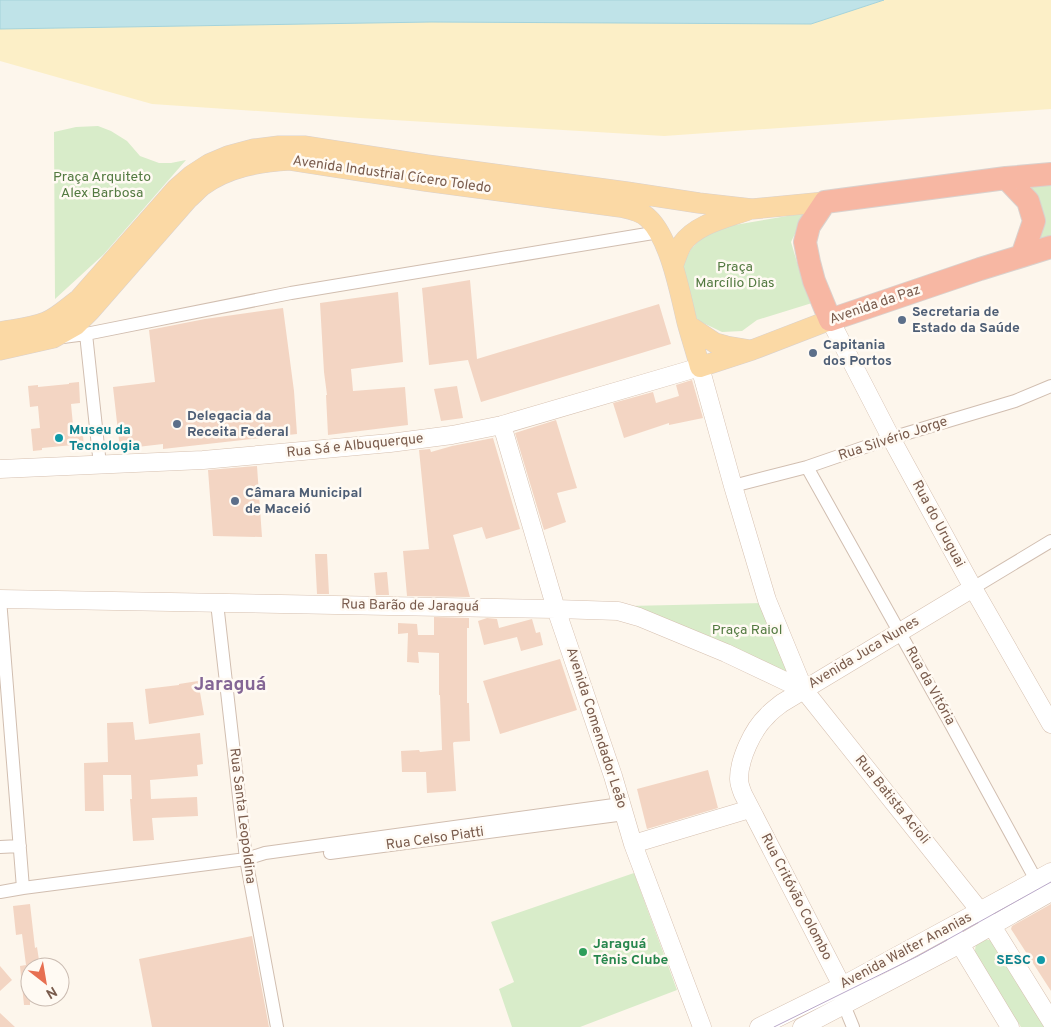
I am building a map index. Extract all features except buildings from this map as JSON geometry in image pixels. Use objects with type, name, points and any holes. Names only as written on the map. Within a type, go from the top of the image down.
[{"type":"highway","points":[[830,320],[814,281],[805,242],[809,226],[824,202],[1006,178],[1051,174]]},
{"type":"highway","points":[[1006,178],[1028,201],[1034,221],[1022,256]]},
{"type":"highway","name":"Avenida da Paz","points":[[830,320],[1051,247]]},
{"type":"main road","name":"Avenida Industrial Cícero Toledo","points":[[0,332],[46,322],[61,313],[78,299],[192,174],[221,158],[254,149],[304,146],[699,204],[752,209]]},
{"type":"main road","name":"Avenida Industrial Cícero Toledo","points":[[0,350],[53,338],[76,325],[188,199],[202,186],[220,175],[242,167],[269,161],[290,160],[425,181],[620,207],[647,216],[659,232],[673,266],[700,366]]},
{"type":"main road","points":[[673,266],[683,243],[700,228],[752,209],[824,202]]},
{"type":"main road","name":"Avenida da Paz","points":[[700,366],[752,350],[830,320]]},
{"type":"main road","points":[[688,325],[715,343],[752,350]]},
{"type":"street","points":[[53,338],[86,334],[291,293],[659,232]]},
{"type":"street","name":"Rua do Uruguai","points":[[830,320],[891,438],[973,588],[1051,724]]},
{"type":"street","points":[[86,334],[100,464]]},
{"type":"street","points":[[700,366],[732,486],[768,600],[804,690]]},
{"type":"street","name":"Rua Sá e Albuquerque","points":[[0,469],[203,460],[390,443],[452,435],[502,425],[700,366]]},
{"type":"street","name":"Rua Silvério Jorge","points":[[732,486],[807,467],[891,438],[1015,401],[1051,386]]},
{"type":"street","name":"Avenida Comendador Leão","points":[[502,425],[556,609],[633,844],[702,1027]]},
{"type":"street","name":"Rua da Vitória","points":[[807,467],[900,631],[1044,876]]},
{"type":"street","name":"Avenida Juca Nunes","points":[[750,809],[742,794],[739,782],[740,771],[754,732],[766,716],[782,703],[1051,540]]},
{"type":"street","points":[[0,599],[6,749],[20,846],[23,888]]},
{"type":"street","name":"Rua Barão de Jaraguá","points":[[0,599],[618,611],[639,617],[726,653],[804,690]]},
{"type":"street","name":"Rua Santa Leopoldina","points":[[217,603],[246,859],[277,1027]]},
{"type":"street","name":"Rua Batista Acioli","points":[[804,690],[992,926],[1051,1021]]},
{"type":"street","name":"Rua Celso Piatti","points":[[0,892],[246,859],[265,853],[623,809]]},
{"type":"street","points":[[633,844],[750,809]]},
{"type":"street","name":"Rua Critóvão Colombo","points":[[750,809],[842,986]]},
{"type":"street","points":[[0,848],[20,846]]},
{"type":"street","name":"Avenida Walter Ananias","points":[[760,1027],[842,986],[1044,876]]},
{"type":"street","name":"Avenida Walter Ananias","points":[[802,1027],[960,944],[1051,892]]},
{"type":"street","points":[[950,928],[1010,1027]]},
{"type":"street","points":[[844,1005],[853,1027]]},
{"type":"green space","name":"Praça Arquiteto Alex Barbosa","points":[[98,126],[111,131],[127,141],[140,156],[159,163],[186,160],[104,254],[55,299],[54,132],[76,127]]},
{"type":"green space","points":[[1051,183],[1051,236],[1034,243],[1021,185]]},
{"type":"green space","name":"Praça Marcílio Dias","points":[[805,213],[791,242],[812,303],[757,320],[742,331],[722,332],[697,320],[682,267],[691,249],[711,229]]},
{"type":"green space","name":"Praça Raiol","points":[[765,603],[793,678],[628,606]]},
{"type":"green space","name":"Jaraguá Tênis Clube","points":[[634,873],[677,990],[580,1027],[512,1027],[499,989],[514,982],[491,922]]},
{"type":"green space","points":[[984,939],[994,941],[1049,1027],[1021,1027],[974,956],[976,944]]},
{"type":"sand","points":[[884,0],[1051,0],[1051,109],[664,136],[152,104],[0,61],[0,29],[431,22],[811,24]]},
{"type":"water","points":[[0,0],[884,0],[811,24],[431,22],[0,29]]},
{"type":"tram line","points":[[774,1027],[918,956],[1051,882]]},
{"type":"place","name":"Secretaria de Estado da Saúde","points":[[902,320]]},
{"type":"place","name":"Capitania dos Portos","points":[[813,353]]},
{"type":"place","name":"Delegacia da Receita Federal","points":[[177,424]]},
{"type":"place","name":"Museu da Tecnologia","points":[[59,438]]},
{"type":"place","name":"Câmara Municipal de Maceió","points":[[235,501]]},
{"type":"place","name":"Jaraguá Tênis Clube","points":[[583,952]]},
{"type":"place","name":"SESC","points":[[1041,960]]},
{"type":"district","name":"Jaraguá","points":[[230,685]]}]
